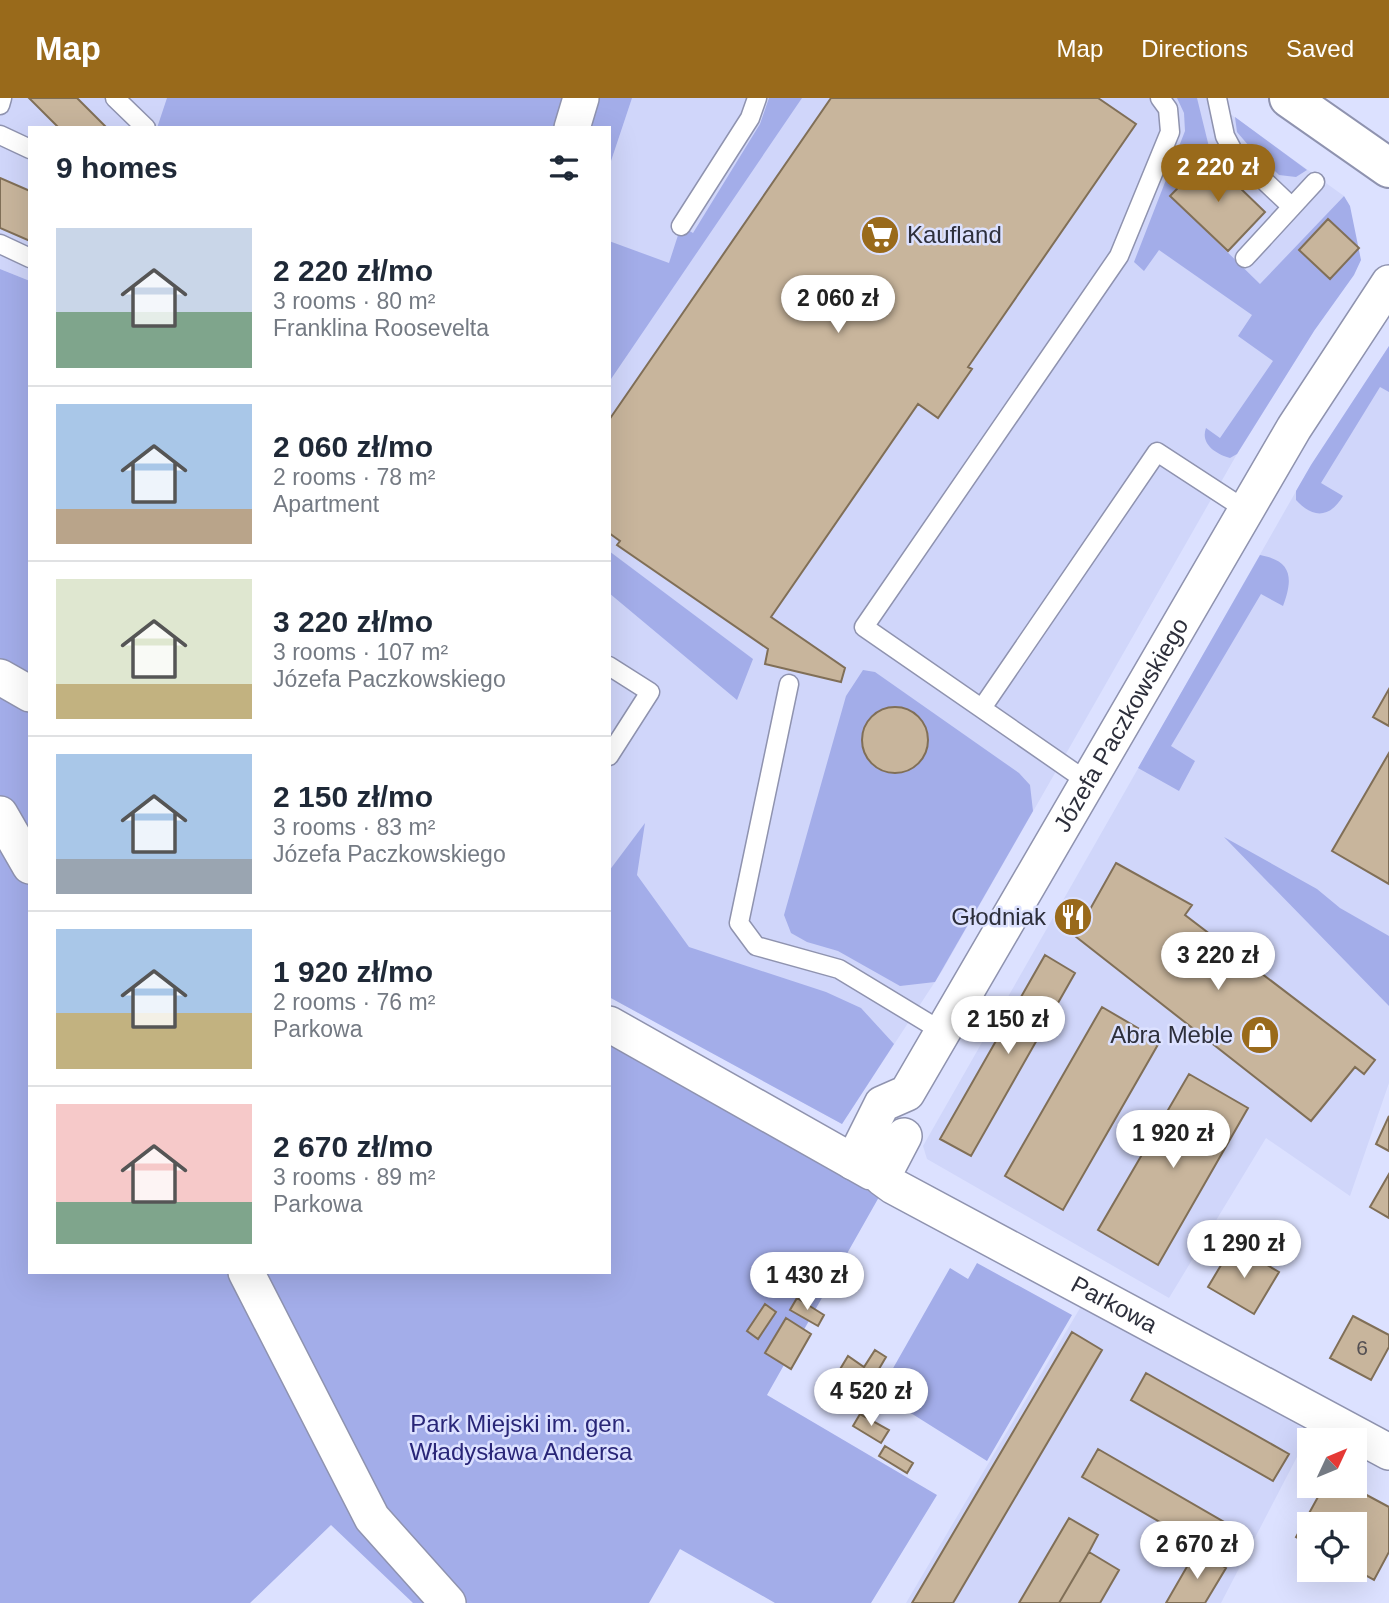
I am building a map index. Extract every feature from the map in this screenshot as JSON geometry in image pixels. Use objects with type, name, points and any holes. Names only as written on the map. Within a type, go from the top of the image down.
[{"type":"street","points":[[573,126],[581,98]]},
{"type":"street","points":[[1289,98],[1389,168]]},
{"type":"street","name":"Józefa Paczkowskiego","points":[[867,1170],[882,1104],[907,1093],[1294,428],[1389,283]]},
{"type":"street","points":[[0,677],[28,693]]},
{"type":"street","points":[[0,814],[28,863]]},
{"type":"street","name":"Parkowa","points":[[611,1025],[915,1199],[1389,1452]]},
{"type":"street","points":[[867,1170],[904,1136]]},
{"type":"street","points":[[247,1274],[372,1518],[448,1603]]},
{"type":"lane","points":[[0,105],[2,98]]},
{"type":"lane","points":[[115,98],[144,126]]},
{"type":"lane","points":[[681,226],[750,118],[757,98]]},
{"type":"lane","points":[[1088,782],[864,626],[1119,256],[1170,132],[1168,109],[1160,98]]},
{"type":"lane","points":[[1217,98],[1225,136],[1233,151],[1292,207]]},
{"type":"lane","points":[[0,135],[28,148]]},
{"type":"lane","points":[[1245,258],[1315,183]]},
{"type":"lane","points":[[0,244],[28,257]]},
{"type":"lane","points":[[982,708],[1157,452],[1246,510]]},
{"type":"lane","points":[[611,667],[650,692],[611,753]]},
{"type":"lane","points":[[789,684],[738,923],[756,946],[839,968],[943,1032]]},
{"type":"shaded area","points":[[0,98],[179,98],[202,126],[28,126],[28,280],[0,269]]},
{"type":"shaded area","points":[[609,98],[1208,98],[1344,196],[1261,284],[1314,331],[1237,454],[942,971],[842,1124],[611,998],[611,126],[601,126]]},
{"type":"shaded area","points":[[1389,346],[1389,1083],[1350,1196],[1266,1138],[1169,1298],[927,1159],[923,1146],[1311,465]]},
{"type":"shaded area","points":[[1083,1303],[1303,1428],[1297,1428],[1297,1457],[1221,1603],[906,1603]]},
{"type":"green space","points":[[167,98],[632,98],[611,161],[611,126],[158,126]]},
{"type":"green space","points":[[769,98],[802,98],[611,379],[611,242],[669,263],[681,226],[693,233],[760,124]]},
{"type":"green space","points":[[1177,98],[1197,98],[1209,147],[1208,157],[1170,196],[1260,284],[1344,196],[1350,206],[1361,260],[1354,275],[1314,331],[1237,454],[1230,458],[1210,448],[1205,434],[1206,428],[1220,438],[1273,361],[1238,336],[1252,315],[1159,250],[1144,271],[1134,262],[1185,131],[1184,113]]},
{"type":"green space","points":[[1235,117],[1307,170],[1296,177],[1279,175],[1237,132]]},
{"type":"green space","name":"Park Miejski im. gen. Władysława Andersa","points":[[0,269],[28,280],[28,1274],[611,1274],[611,1045],[614,1044],[879,1197],[767,1395],[937,1495],[871,1603],[775,1603],[680,1549],[649,1603],[413,1603],[331,1525],[250,1603],[0,1603]]},
{"type":"green space","points":[[1389,346],[1389,392],[1380,387],[1321,483],[1343,496],[1333,509],[1315,513],[1296,500],[1296,491]]},
{"type":"green space","points":[[611,552],[753,659],[737,700],[611,595]]},
{"type":"green space","points":[[1260,555],[1279,562],[1288,573],[1283,606],[1261,594],[1171,746],[1195,761],[1179,791],[1138,768]]},
{"type":"green space","points":[[863,670],[875,672],[1019,773],[1030,785],[1033,811],[935,982],[900,986],[838,951],[807,942],[791,933],[784,915],[846,696]]},
{"type":"green space","points":[[645,823],[637,875],[689,947],[826,992],[861,1008],[894,1044],[842,1124],[611,998],[611,868]]},
{"type":"green space","points":[[1224,837],[1317,889],[1340,908],[1389,936],[1389,1006]]},
{"type":"green space","points":[[977,1263],[1072,1315],[987,1461],[879,1393],[950,1268],[968,1279]]},
{"type":"building","points":[[29,98],[77,98],[105,126],[57,126]]},
{"type":"building","points":[[831,98],[1098,98],[1136,124],[968,367],[972,369],[938,418],[918,404],[771,617],[845,668],[841,682],[765,664],[768,649],[617,545],[620,541],[611,534],[611,417]]},
{"type":"building","points":[[1208,157],[1265,212],[1228,251],[1170,196]]},
{"type":"building","points":[[0,178],[28,190],[28,240],[0,228]]},
{"type":"building","points":[[1328,219],[1359,248],[1330,279],[1299,250]]},
{"type":"building","points":[[1389,689],[1389,726],[1373,717]]},
{"type":"building","points":[[895,707],[908,710],[918,717],[925,727],[928,740],[925,753],[918,763],[908,770],[895,773],[882,770],[872,763],[865,753],[862,740],[865,727],[872,717],[882,710]]},
{"type":"building","points":[[1389,753],[1389,884],[1332,851]]},
{"type":"building","points":[[1116,863],[1192,905],[1185,915],[1375,1060],[1364,1074],[1355,1067],[1311,1121],[1075,936]]},
{"type":"building","points":[[1076,902],[1086,907],[1074,929],[1064,924]]},
{"type":"building","points":[[1045,955],[1075,973],[971,1156],[940,1139]]},
{"type":"building","points":[[1102,1007],[1160,1041],[1063,1210],[1005,1176]]},
{"type":"building","points":[[1189,1074],[1248,1108],[1158,1265],[1098,1230]]},
{"type":"building","points":[[1389,1116],[1389,1151],[1376,1144]]},
{"type":"building","points":[[1389,1174],[1389,1218],[1370,1207]]},
{"type":"building","points":[[1233,1245],[1279,1272],[1254,1314],[1208,1287]]},
{"type":"building","points":[[797,1298],[824,1315],[818,1326],[790,1310]]},
{"type":"building","points":[[765,1304],[776,1312],[758,1339],[747,1331]]},
{"type":"building","points":[[1353,1316],[1389,1335],[1389,1347],[1371,1380],[1330,1358]]},
{"type":"building","points":[[786,1318],[811,1334],[791,1369],[765,1353]]},
{"type":"building","points":[[1072,1332],[1102,1350],[953,1603],[912,1603]]},
{"type":"building","points":[[875,1350],[886,1357],[856,1408],[827,1391],[848,1356],[864,1367]]},
{"type":"building","points":[[1146,1373],[1289,1454],[1273,1481],[1131,1400]]},
{"type":"building","points":[[860,1414],[889,1430],[881,1443],[853,1426]]},
{"type":"building","points":[[885,1446],[913,1463],[907,1473],[879,1456]]},
{"type":"building","points":[[1098,1449],[1245,1534],[1229,1562],[1082,1477]]},
{"type":"building","points":[[1367,1495],[1389,1507],[1389,1552],[1374,1580],[1367,1576],[1367,1512],[1310,1512],[1317,1498],[1367,1498]]},
{"type":"building","points":[[1069,1518],[1098,1535],[1059,1603],[1019,1603]]},
{"type":"building","points":[[1196,1551],[1226,1568],[1205,1603],[1166,1603]]},
{"type":"building","points":[[1089,1552],[1119,1570],[1100,1603],[1059,1603]]},
{"type":"place","name":"Kaufland","points":[[880,235]]},
{"type":"place","name":"Głodniak","points":[[1073,917]]},
{"type":"place","name":"Abra Meble","points":[[1260,1035]]}]
